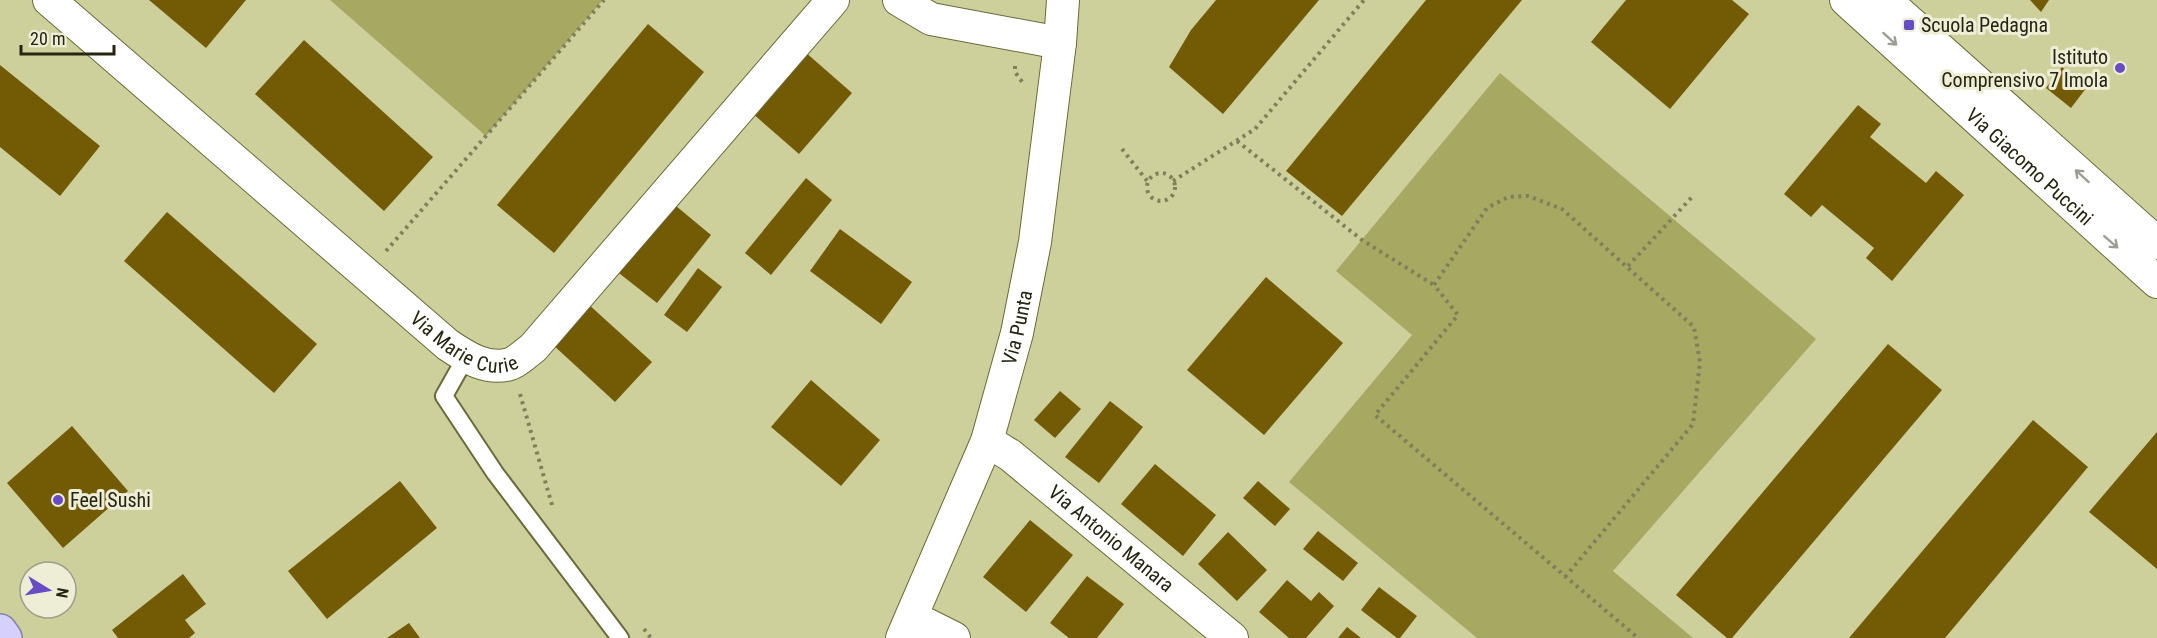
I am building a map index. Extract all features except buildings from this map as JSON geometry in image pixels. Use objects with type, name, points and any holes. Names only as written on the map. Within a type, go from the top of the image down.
[{"type":"main road","points":[[0,631],[5,638]]},
{"type":"street","name":"Via Marie Curie","points":[[49,0],[448,345],[466,357],[492,366],[511,364],[533,348],[833,0]]},
{"type":"street","points":[[899,0],[931,19],[1060,43]]},
{"type":"street","name":"Via Punta","points":[[907,628],[987,441],[1017,333],[1035,242],[1060,43],[1063,0]]},
{"type":"street","name":"Via Giacomo Puccini","points":[[1847,0],[2157,282]]},
{"type":"street","name":"Via Giacomo Puccini","points":[[1885,0],[2157,243]]},
{"type":"street","name":"Via Antonio Manara","points":[[987,441],[1010,455],[1232,638]]},
{"type":"street","points":[[907,628],[954,638]]},
{"type":"lane","points":[[466,357],[444,396],[495,473],[620,638]]},
{"type":"path","points":[[365,274],[604,0]]},
{"type":"path","points":[[1173,181],[1255,129],[1364,0]]},
{"type":"path","points":[[1237,141],[1362,240],[1434,285],[1458,315],[1375,415],[1638,638]]},
{"type":"path","points":[[1122,149],[1148,182],[1149,195],[1161,200],[1173,194],[1173,181],[1167,174],[1158,173],[1148,182]]},
{"type":"path","points":[[1434,285],[1487,208],[1508,197],[1528,196],[1562,209],[1694,327],[1701,362],[1693,424],[1565,577]]},
{"type":"path","points":[[1628,266],[1692,197]]},
{"type":"path","points":[[511,364],[551,503],[558,513]]},
{"type":"path","points":[[644,628],[651,638]]},
{"type":"shaded area","points":[[330,0],[603,0],[486,136]]},
{"type":"shaded area","points":[[1500,73],[1816,339],[1613,571],[1693,638],[1477,638],[1289,482],[1412,335],[1336,271]]},
{"type":"place","name":"Scuola Pedagna","points":[[1909,25]]},
{"type":"place","name":"Istituto Comprensivo 7 Imola","points":[[2120,68]]},
{"type":"place","name":"Feel Sushi","points":[[58,500]]}]
